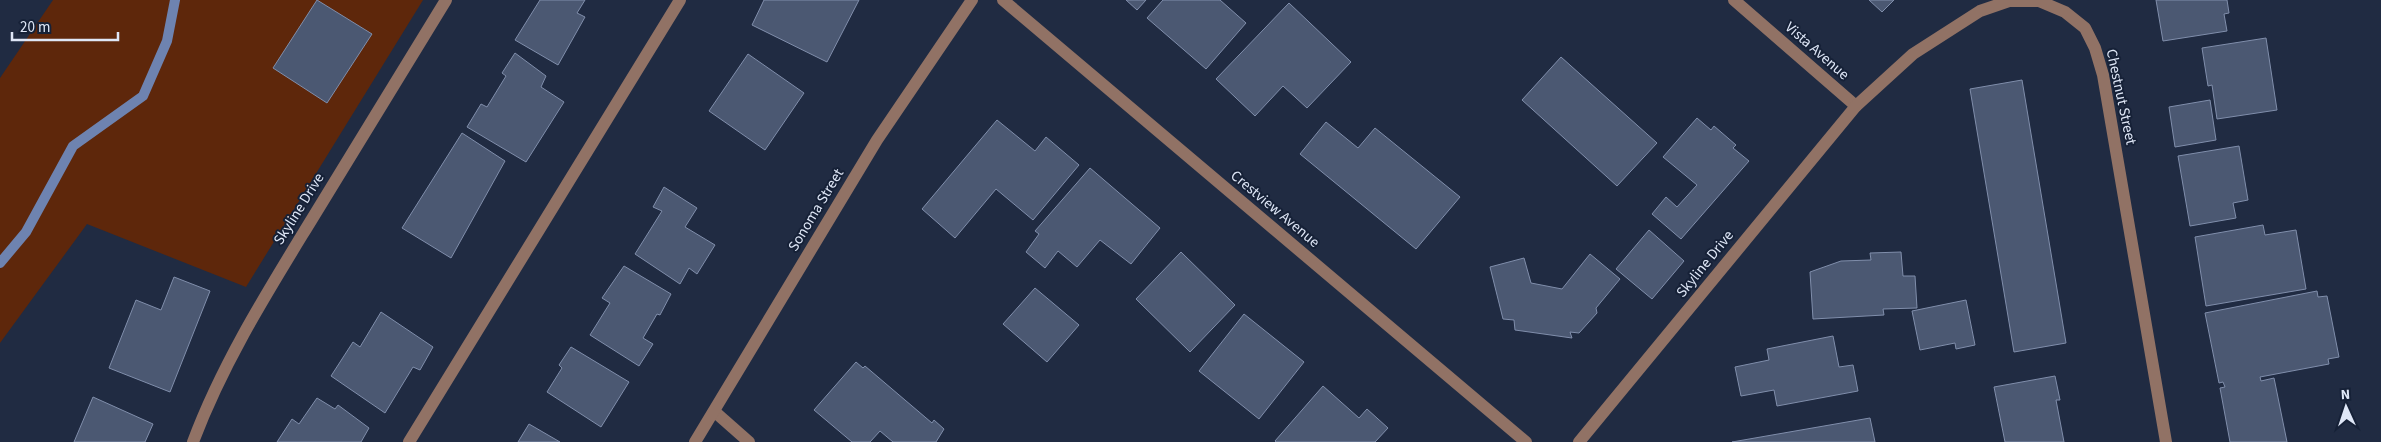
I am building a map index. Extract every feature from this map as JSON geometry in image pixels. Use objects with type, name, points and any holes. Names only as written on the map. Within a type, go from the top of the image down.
[{"type":"street","name":"Skyline Drive","points":[[193,442],[207,406],[231,355],[261,302],[446,0]]},
{"type":"street","points":[[409,442],[680,0]]},
{"type":"street","name":"Sonoma Street","points":[[695,442],[715,412],[877,140],[972,0]]},
{"type":"street","name":"Crestview Avenue","points":[[1003,0],[1526,442]]},
{"type":"street","name":"Vista Avenue","points":[[1734,0],[1856,106]]},
{"type":"street","name":"Chestnut Street","points":[[1856,106],[1913,54],[1980,11],[2009,1],[2039,1],[2065,12],[2085,28],[2095,48],[2102,75],[2166,442]]},
{"type":"street","name":"Skyline Drive","points":[[1578,442],[1856,106]]},
{"type":"street","points":[[715,412],[749,442]]},
{"type":"shaded area","points":[[53,0],[423,0],[246,287],[87,224],[0,343],[0,78]]},
{"type":"building","points":[[317,0],[372,34],[327,103],[273,68]]},
{"type":"building","points":[[540,0],[585,0],[577,13],[585,17],[558,65],[515,40]]},
{"type":"building","points":[[764,0],[859,0],[827,62],[752,25]]},
{"type":"building","points":[[1126,0],[1146,0],[1137,10]]},
{"type":"building","points":[[1163,0],[1220,0],[1246,23],[1206,69],[1147,18]]},
{"type":"building","points":[[1869,0],[1894,0],[1882,12]]},
{"type":"building","points":[[2156,0],[2227,0],[2229,13],[2224,14],[2227,31],[2163,41]]},
{"type":"building","points":[[1289,3],[1351,62],[1307,108],[1283,86],[1255,116],[1216,79]]},
{"type":"building","points":[[2266,38],[2277,110],[2217,119],[2212,85],[2208,86],[2202,48]]},
{"type":"building","points":[[515,53],[546,76],[541,87],[564,102],[526,162],[467,127],[481,104],[487,107],[506,76],[502,73]]},
{"type":"building","points":[[748,54],[804,93],[765,150],[709,111]]},
{"type":"building","points":[[1561,57],[1657,143],[1617,186],[1522,100]]},
{"type":"building","points":[[2022,80],[2066,343],[2014,352],[1970,89]]},
{"type":"building","points":[[2210,100],[2216,140],[2175,147],[2169,107]]},
{"type":"building","points":[[1697,118],[1711,130],[1714,126],[1736,145],[1733,148],[1749,161],[1681,239],[1652,214],[1666,197],[1677,207],[1697,185],[1663,157]]},
{"type":"building","points":[[997,120],[1035,151],[1046,137],[1079,165],[1033,220],[996,189],[955,238],[922,209]]},
{"type":"building","points":[[1326,122],[1358,148],[1375,128],[1460,197],[1416,249],[1300,154]]},
{"type":"building","points":[[462,133],[505,161],[451,258],[402,228]]},
{"type":"building","points":[[2239,146],[2248,200],[2233,203],[2236,218],[2190,226],[2178,156]]},
{"type":"building","points":[[1090,168],[1160,228],[1131,264],[1100,240],[1077,267],[1058,251],[1045,268],[1026,252],[1039,234],[1035,231]]},
{"type":"building","points":[[664,187],[697,208],[685,227],[715,245],[697,274],[689,268],[680,284],[635,254],[662,211],[653,207]]},
{"type":"building","points":[[2263,225],[2265,235],[2296,230],[2306,289],[2206,306],[2195,237]]},
{"type":"building","points":[[1649,230],[1684,261],[1652,299],[1616,269]]},
{"type":"building","points":[[1181,252],[1235,305],[1190,352],[1136,299]]},
{"type":"building","points":[[1901,252],[1903,276],[1915,276],[1917,308],[1883,309],[1884,315],[1813,319],[1810,272],[1841,261],[1871,260],[1870,253]]},
{"type":"building","points":[[1590,254],[1620,279],[1596,308],[1597,313],[1579,333],[1570,332],[1572,338],[1515,330],[1514,320],[1503,319],[1490,267],[1524,258],[1531,283],[1562,289]]},
{"type":"building","points":[[624,266],[671,294],[660,315],[657,314],[643,338],[653,344],[639,366],[590,335],[610,303],[602,298]]},
{"type":"building","points":[[174,277],[210,291],[170,392],[109,368],[136,300],[161,310]]},
{"type":"building","points":[[1035,288],[1079,325],[1047,362],[1003,324]]},
{"type":"building","points":[[2317,291],[2318,297],[2327,296],[2339,357],[2328,359],[2329,364],[2260,377],[2261,381],[2274,378],[2287,442],[2230,442],[2220,388],[2225,387],[2223,382],[2219,383],[2205,313]]},
{"type":"building","points":[[1966,300],[1975,345],[1956,349],[1955,343],[1920,350],[1912,311]]},
{"type":"building","points":[[381,312],[433,347],[420,370],[413,367],[385,413],[331,376],[353,342],[360,347]]},
{"type":"building","points":[[1244,314],[1304,362],[1259,419],[1199,371]]},
{"type":"building","points":[[1833,336],[1839,367],[1853,365],[1858,391],[1777,406],[1774,390],[1741,396],[1735,367],[1769,360],[1767,349]]},
{"type":"building","points":[[571,347],[629,382],[601,427],[547,392],[562,368],[559,365]]},
{"type":"building","points":[[856,362],[863,368],[865,366],[932,423],[934,420],[944,429],[936,442],[893,442],[880,431],[870,442],[852,442],[814,410]]},
{"type":"building","points":[[2055,376],[2060,400],[2056,400],[2064,442],[2005,442],[1994,387]]},
{"type":"building","points":[[1323,386],[1359,418],[1367,409],[1388,428],[1375,442],[1276,442]]},
{"type":"building","points":[[93,397],[153,424],[145,442],[74,442]]},
{"type":"building","points":[[317,398],[335,409],[338,405],[369,428],[361,442],[277,442],[292,419],[299,424]]},
{"type":"building","points":[[1870,418],[1875,442],[1732,442]]},
{"type":"building","points":[[529,424],[560,442],[518,442]]},
{"type":"waterway","points":[[0,263],[26,232],[73,146],[143,96],[167,41],[175,0]]}]
